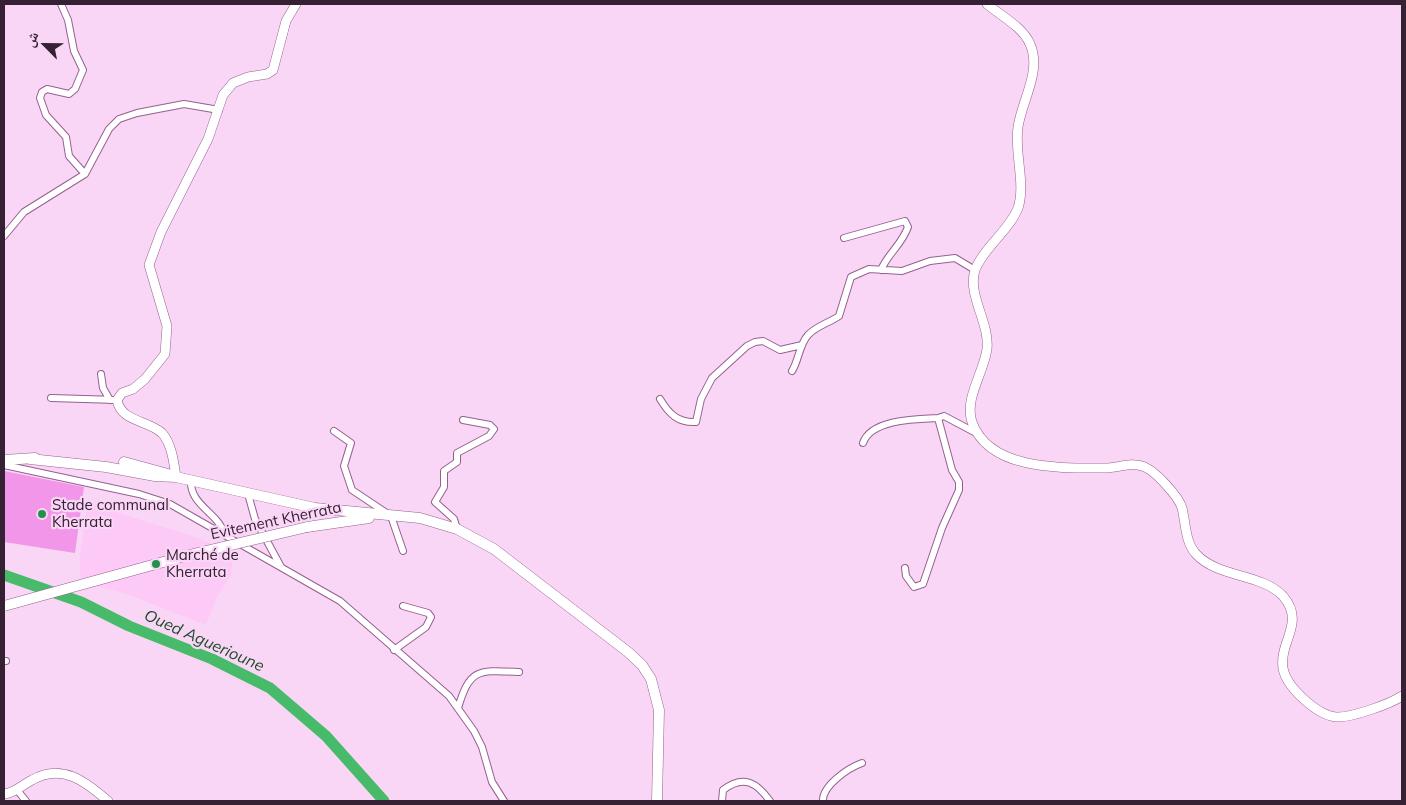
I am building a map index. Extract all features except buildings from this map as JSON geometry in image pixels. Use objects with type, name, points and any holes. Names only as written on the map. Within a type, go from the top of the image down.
[{"type":"main road","points":[[4,460],[30,459],[106,467],[155,476],[176,477],[315,508],[420,518],[456,529],[476,538],[500,553],[628,652],[646,671],[654,688],[658,710],[657,801]]},
{"type":"main road","name":"Evitement Kherrata","points":[[4,606],[185,556],[307,528],[386,516]]},
{"type":"street","points":[[61,4],[68,20],[74,51],[83,70],[75,89],[69,94],[47,90],[42,92],[40,98],[46,115],[66,137],[69,156],[85,174]]},
{"type":"street","points":[[51,398],[114,400],[122,393],[133,389],[145,379],[165,354],[167,326],[149,265],[161,232],[180,198],[219,110],[223,95],[233,83],[248,77],[267,74],[273,70],[286,21],[296,4]]},
{"type":"street","points":[[987,4],[1027,38],[1032,47],[1033,69],[1016,137],[1019,174],[1018,208],[975,270],[973,284],[987,345],[984,365],[970,407],[971,419],[981,436],[998,454],[1010,459],[1070,466],[1108,468],[1140,465],[1148,468],[1181,504],[1186,531],[1196,554],[1207,563],[1272,588],[1289,606],[1293,617],[1293,629],[1283,665],[1289,682],[1300,696],[1327,715],[1339,717],[1394,702],[1402,696]]},
{"type":"street","points":[[4,236],[24,212],[85,174],[109,129],[119,119],[137,113],[184,104],[219,110]]},
{"type":"street","points":[[844,238],[905,221],[908,227],[901,244],[884,262],[881,270]]},
{"type":"street","points":[[792,371],[797,363],[802,345],[809,335],[839,316],[851,277],[869,269],[902,271],[930,262],[956,258],[975,270]]},
{"type":"street","points":[[660,399],[668,412],[677,419],[688,423],[696,422],[701,399],[712,378],[747,346],[754,342],[762,341],[780,350],[802,345]]},
{"type":"street","points":[[100,374],[103,388],[124,413],[162,433],[171,453],[176,477]]},
{"type":"street","points":[[863,443],[866,436],[871,432],[900,421],[944,416],[981,436]]},
{"type":"street","points":[[905,568],[909,583],[914,587],[923,584],[939,536],[959,490],[959,482],[952,470],[938,418]]},
{"type":"street","points":[[456,529],[454,519],[435,502],[444,487],[444,471],[456,462],[457,453],[489,436],[494,429],[490,425],[463,420]]},
{"type":"street","points":[[334,431],[351,443],[344,466],[352,490],[386,516],[403,551]]},
{"type":"street","points":[[4,465],[139,494],[170,504],[340,601],[449,696],[474,731],[482,747],[492,782],[504,801]]},
{"type":"street","points":[[191,480],[194,495],[204,508],[220,522],[225,535]]},
{"type":"street","points":[[248,494],[255,519],[282,568]]},
{"type":"street","points":[[394,650],[426,627],[431,617],[428,613],[403,606]]},
{"type":"street","points":[[458,708],[467,682],[476,674],[519,672]]},
{"type":"street","points":[[823,801],[824,792],[828,788],[855,766],[862,763]]},
{"type":"street","points":[[4,794],[17,790],[43,774],[62,772],[81,780],[108,801]]},
{"type":"street","points":[[722,801],[723,790],[730,785],[748,782],[761,788],[770,801]]},
{"type":"street","points":[[17,790],[26,801]]},
{"type":"shaded area","name":"Stade communal Kherrata","points":[[4,471],[84,487],[75,553],[4,542]]},
{"type":"shaded area","name":"Marché de Kherrata","points":[[88,503],[198,538],[233,553],[231,575],[216,599],[206,625],[124,593],[80,582],[80,554]]},
{"type":"waterway","name":"Oued Aguerioune","points":[[4,575],[81,602],[129,626],[212,659],[270,688],[326,736],[384,801]]},
{"type":"place","name":"Stade communal Kherrata","points":[[42,514]]},
{"type":"place","name":"Marché de Kherrata","points":[[156,564]]}]
